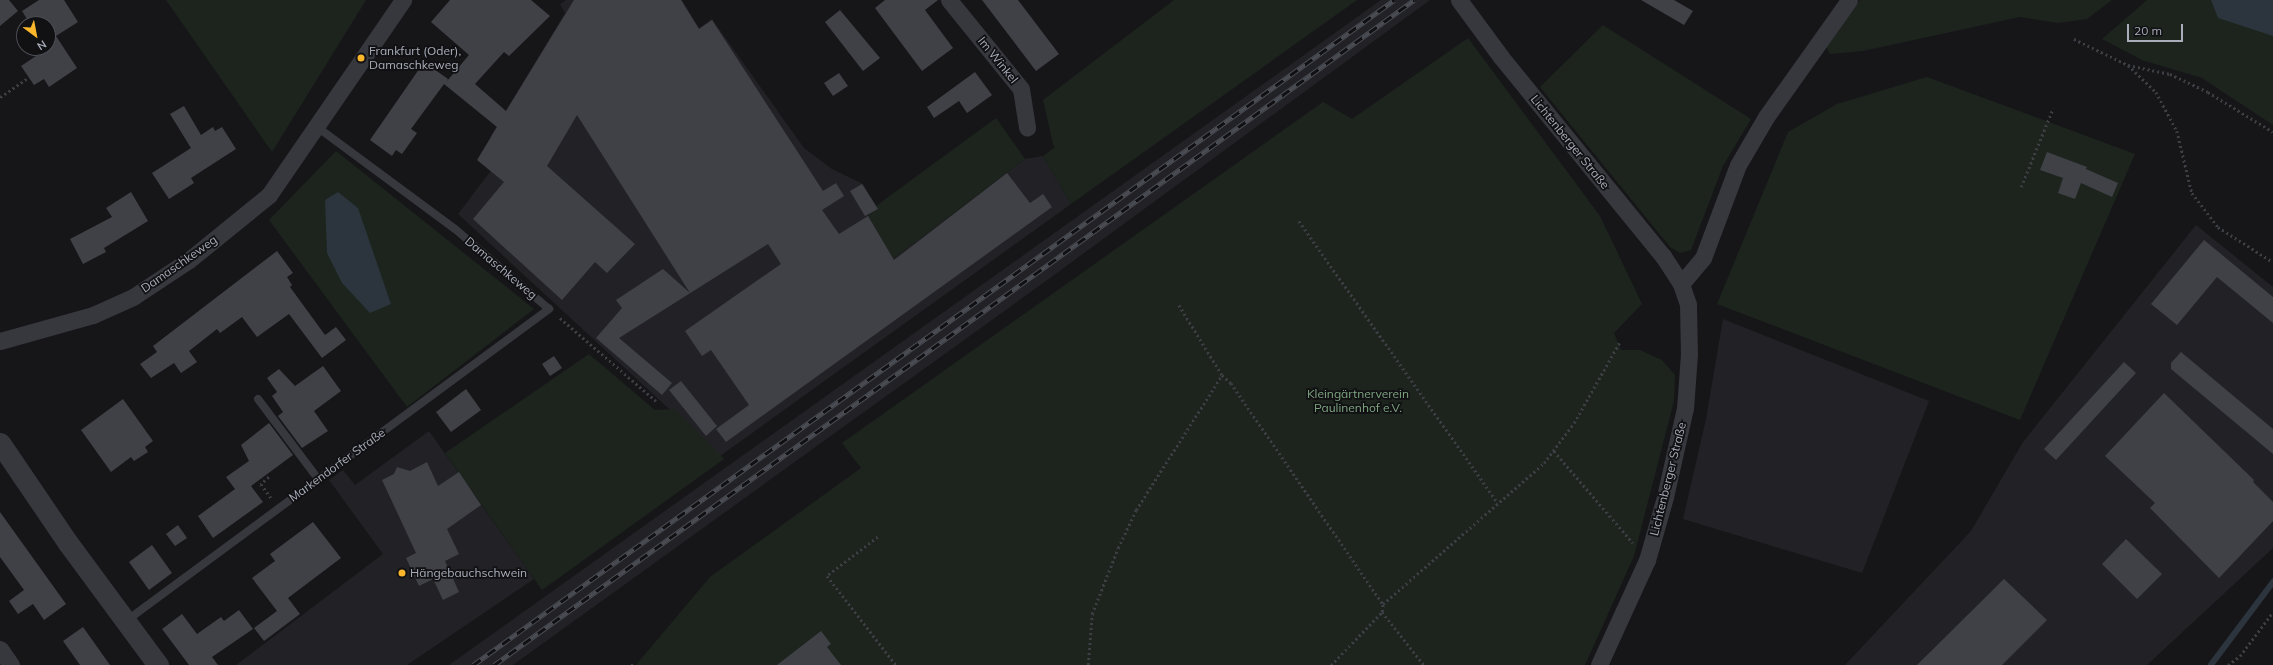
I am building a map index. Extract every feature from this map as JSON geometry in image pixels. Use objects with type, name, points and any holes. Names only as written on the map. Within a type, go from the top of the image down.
[{"type":"street","name":"Damaschkeweg","points":[[0,341],[93,315],[133,297],[189,260],[270,195],[317,127],[361,58],[403,0]]},
{"type":"street","name":"Im Winkel","points":[[949,0],[1021,89],[1027,128]]},
{"type":"street","name":"Lichtenberger Straße","points":[[1459,0],[1501,57],[1663,256],[1681,284],[1688,304],[1689,322],[1685,408],[1648,560],[1599,665]]},
{"type":"street","points":[[1681,284],[1703,258],[1742,158],[1766,117],[1849,0]]},
{"type":"street","points":[[0,443],[158,665]]},
{"type":"street","points":[[0,649],[11,665]]},
{"type":"lane","name":"Damaschkeweg","points":[[317,127],[455,229],[549,309]]},
{"type":"lane","name":"Markendorfer Straße","points":[[126,621],[549,309]]},
{"type":"lane","points":[[258,399],[318,479]]},
{"type":"path","points":[[2074,39],[2128,64],[2170,74],[2208,92],[2273,132]]},
{"type":"path","points":[[2128,64],[2156,92],[2177,131],[2192,193],[2218,227],[2273,262]]},
{"type":"path","points":[[0,97],[27,79]]},
{"type":"path","points":[[2021,187],[2053,108]]},
{"type":"path","points":[[1299,221],[1498,503]]},
{"type":"path","points":[[1179,305],[1222,375],[1232,383],[1383,604],[1382,612],[1332,665]]},
{"type":"path","points":[[549,309],[656,401]]},
{"type":"path","points":[[1383,604],[1498,503],[1554,451],[1574,423],[1619,343]]},
{"type":"path","points":[[1088,665],[1092,614],[1118,548],[1136,510],[1222,375]]},
{"type":"path","points":[[1554,451],[1648,560]]},
{"type":"path","points":[[269,477],[261,484],[278,508]]},
{"type":"path","points":[[878,537],[827,576],[896,665]]},
{"type":"path","points":[[1382,612],[1424,665]]},
{"type":"path","points":[[2228,665],[2240,656],[2273,612]]},
{"type":"shaded area","points":[[566,0],[682,0],[699,28],[712,19],[804,148],[832,169],[863,184],[878,209],[869,215],[893,259],[1025,159],[1043,156],[1071,204],[720,456],[458,214],[506,151],[490,137],[565,13],[560,4]]},
{"type":"shaded area","points":[[1381,0],[1430,0],[1039,286],[513,665],[449,665]]},
{"type":"shaded area","points":[[2211,0],[2273,0],[2273,36],[2218,18]]},
{"type":"shaded area","points":[[338,192],[358,208],[391,304],[370,313],[342,283],[327,253],[325,200]]},
{"type":"shaded area","points":[[2196,225],[2273,287],[2273,548],[2147,665],[1845,665],[1971,531],[2023,442]]},
{"type":"shaded area","points":[[1723,319],[1929,401],[1862,573],[1683,519],[1706,419]]},
{"type":"shaded area","points":[[429,431],[534,579],[407,665],[236,665],[383,554],[329,480],[343,470],[355,485]]},
{"type":"green space","points":[[166,0],[366,0],[272,152]]},
{"type":"green space","points":[[1174,0],[1357,0],[1071,204],[1043,156],[1054,148],[1043,100]]},
{"type":"green space","points":[[1860,0],[2112,0],[2087,19],[2058,23],[2020,17],[1863,51],[1830,54],[1825,45]]},
{"type":"green space","points":[[2147,0],[2273,0],[2273,125],[2202,78],[2142,60],[2102,39]]},
{"type":"green space","points":[[1603,25],[1751,119],[1723,166],[1691,250],[1680,253],[1670,247],[1540,87]]},
{"type":"green space","name":"Kleingärtnerverein Paulinenhof e.V.","points":[[1468,38],[1600,216],[1642,304],[1614,333],[1621,350],[1640,350],[1662,360],[1675,375],[1674,401],[1634,556],[1585,665],[636,665],[710,577],[861,468],[842,443],[1323,102],[1352,119]]},
{"type":"green space","points":[[1927,77],[2135,154],[2020,420],[1717,304],[1788,132],[1837,104]]},
{"type":"green space","points":[[996,118],[1025,159],[893,259],[868,215],[878,209],[876,206]]},
{"type":"green space","points":[[336,151],[534,309],[407,407],[269,220]],"holes":[[[374,256],[391,304],[342,283]]]},
{"type":"green space","points":[[589,354],[655,410],[675,409],[724,459],[542,590],[445,453]]},
{"type":"building","points":[[0,0],[9,0],[18,11],[0,26]]},
{"type":"building","points":[[39,0],[64,0],[78,22],[56,36],[56,16],[25,16],[22,11]]},
{"type":"building","points":[[450,0],[531,0],[550,16],[509,56],[504,52],[475,84],[506,111],[574,0],[681,0],[699,29],[712,20],[823,191],[836,183],[844,196],[822,210],[839,234],[868,216],[894,260],[1007,173],[1030,203],[1043,194],[1052,207],[726,442],[716,429],[749,405],[711,350],[702,356],[685,331],[781,264],[768,244],[619,338],[672,383],[662,395],[596,338],[622,308],[616,300],[663,269],[690,293],[577,115],[547,166],[635,244],[607,273],[595,262],[562,300],[473,219],[504,182],[477,160],[497,127],[444,84],[411,129],[417,133],[402,154],[396,150],[392,156],[370,140],[424,62],[448,79],[447,81],[469,55],[431,22]]},
{"type":"building","points":[[885,0],[938,0],[925,10],[953,48],[922,71],[875,8]]},
{"type":"building","points":[[982,0],[1018,0],[1059,54],[1036,71]]},
{"type":"building","points":[[1641,0],[1674,0],[1693,11],[1684,25]]},
{"type":"building","points":[[840,10],[880,58],[863,71],[825,22]]},
{"type":"building","points":[[56,36],[77,68],[49,87],[44,79],[34,85],[21,66],[36,56],[56,56]]},
{"type":"building","points":[[975,72],[992,95],[967,113],[959,101],[934,118],[927,107]]},
{"type":"building","points":[[839,73],[848,86],[833,96],[824,83]]},
{"type":"building","points":[[184,106],[201,135],[213,127],[215,131],[222,127],[236,149],[191,178],[194,183],[169,199],[152,173],[191,148],[170,114]]},
{"type":"building","points":[[2047,152],[2087,167],[2086,169],[2118,183],[2112,197],[2081,183],[2075,199],[2058,193],[2063,178],[2040,170]]},
{"type":"building","points":[[862,184],[878,209],[865,216],[850,191]]},
{"type":"building","points":[[131,192],[148,221],[104,248],[106,252],[83,264],[70,239],[112,217],[106,208]]},
{"type":"building","points":[[2204,240],[2273,297],[2273,323],[2217,277],[2177,325],[2151,304]]},
{"type":"building","points":[[277,251],[293,273],[287,277],[292,285],[290,287],[325,335],[336,327],[346,340],[322,358],[289,314],[257,337],[242,317],[220,333],[217,329],[189,351],[197,362],[181,373],[174,363],[151,378],[140,364],[157,352],[153,346]]},
{"type":"building","points":[[2181,352],[2273,429],[2273,454],[2171,369],[2171,363]]},
{"type":"building","points":[[554,356],[562,368],[550,376],[542,364]]},
{"type":"building","points":[[2124,362],[2136,373],[2056,460],[2044,449]]},
{"type":"building","points":[[323,366],[341,391],[314,411],[328,431],[302,448],[278,416],[283,412],[272,396],[277,392],[267,378],[279,369],[295,386]]},
{"type":"building","points":[[681,381],[717,426],[706,436],[669,390]]},
{"type":"building","points":[[466,389],[481,410],[451,432],[436,412]]},
{"type":"building","points":[[2164,393],[2254,480],[2253,482],[2273,502],[2273,521],[2219,578],[2150,508],[2155,503],[2105,456]]},
{"type":"building","points":[[123,399],[153,441],[145,447],[148,452],[134,461],[131,457],[111,472],[81,430]]},
{"type":"building","points":[[269,423],[293,455],[251,486],[263,502],[213,538],[198,516],[235,489],[226,477],[249,461],[241,445]]},
{"type":"building","points":[[427,462],[438,486],[459,472],[481,505],[447,529],[459,554],[445,561],[459,592],[443,600],[433,579],[419,586],[406,558],[416,553],[382,480],[394,474],[397,467],[410,471]]},
{"type":"building","points":[[0,512],[66,604],[44,620],[33,604],[18,614],[9,601],[24,590],[0,557]]},
{"type":"building","points":[[313,522],[341,558],[288,598],[300,614],[264,641],[254,628],[277,611],[252,578],[275,561],[270,554]]},
{"type":"building","points":[[178,525],[187,538],[175,546],[166,534]]},
{"type":"building","points":[[2126,539],[2162,574],[2137,599],[2102,564]]},
{"type":"building","points":[[152,545],[172,573],[149,590],[129,562]]},
{"type":"building","points":[[2004,579],[2047,620],[2002,665],[1917,665]]},
{"type":"building","points":[[239,610],[253,629],[212,657],[218,665],[189,665],[162,629],[182,614],[197,634],[221,617],[224,621]]},
{"type":"building","points":[[83,627],[110,665],[80,665],[63,641]]},
{"type":"building","points":[[821,631],[831,644],[827,647],[841,665],[777,665]]},
{"type":"waterway","points":[[2211,665],[2273,582]]},
{"type":"railway","points":[[473,665],[1394,0]]},
{"type":"railway","points":[[494,665],[1414,0]]},
{"type":"place","name":"Frankfurt (Oder), Damaschkeweg","points":[[361,58]]},
{"type":"place","name":"Hängebauchschwein","points":[[402,573]]}]
